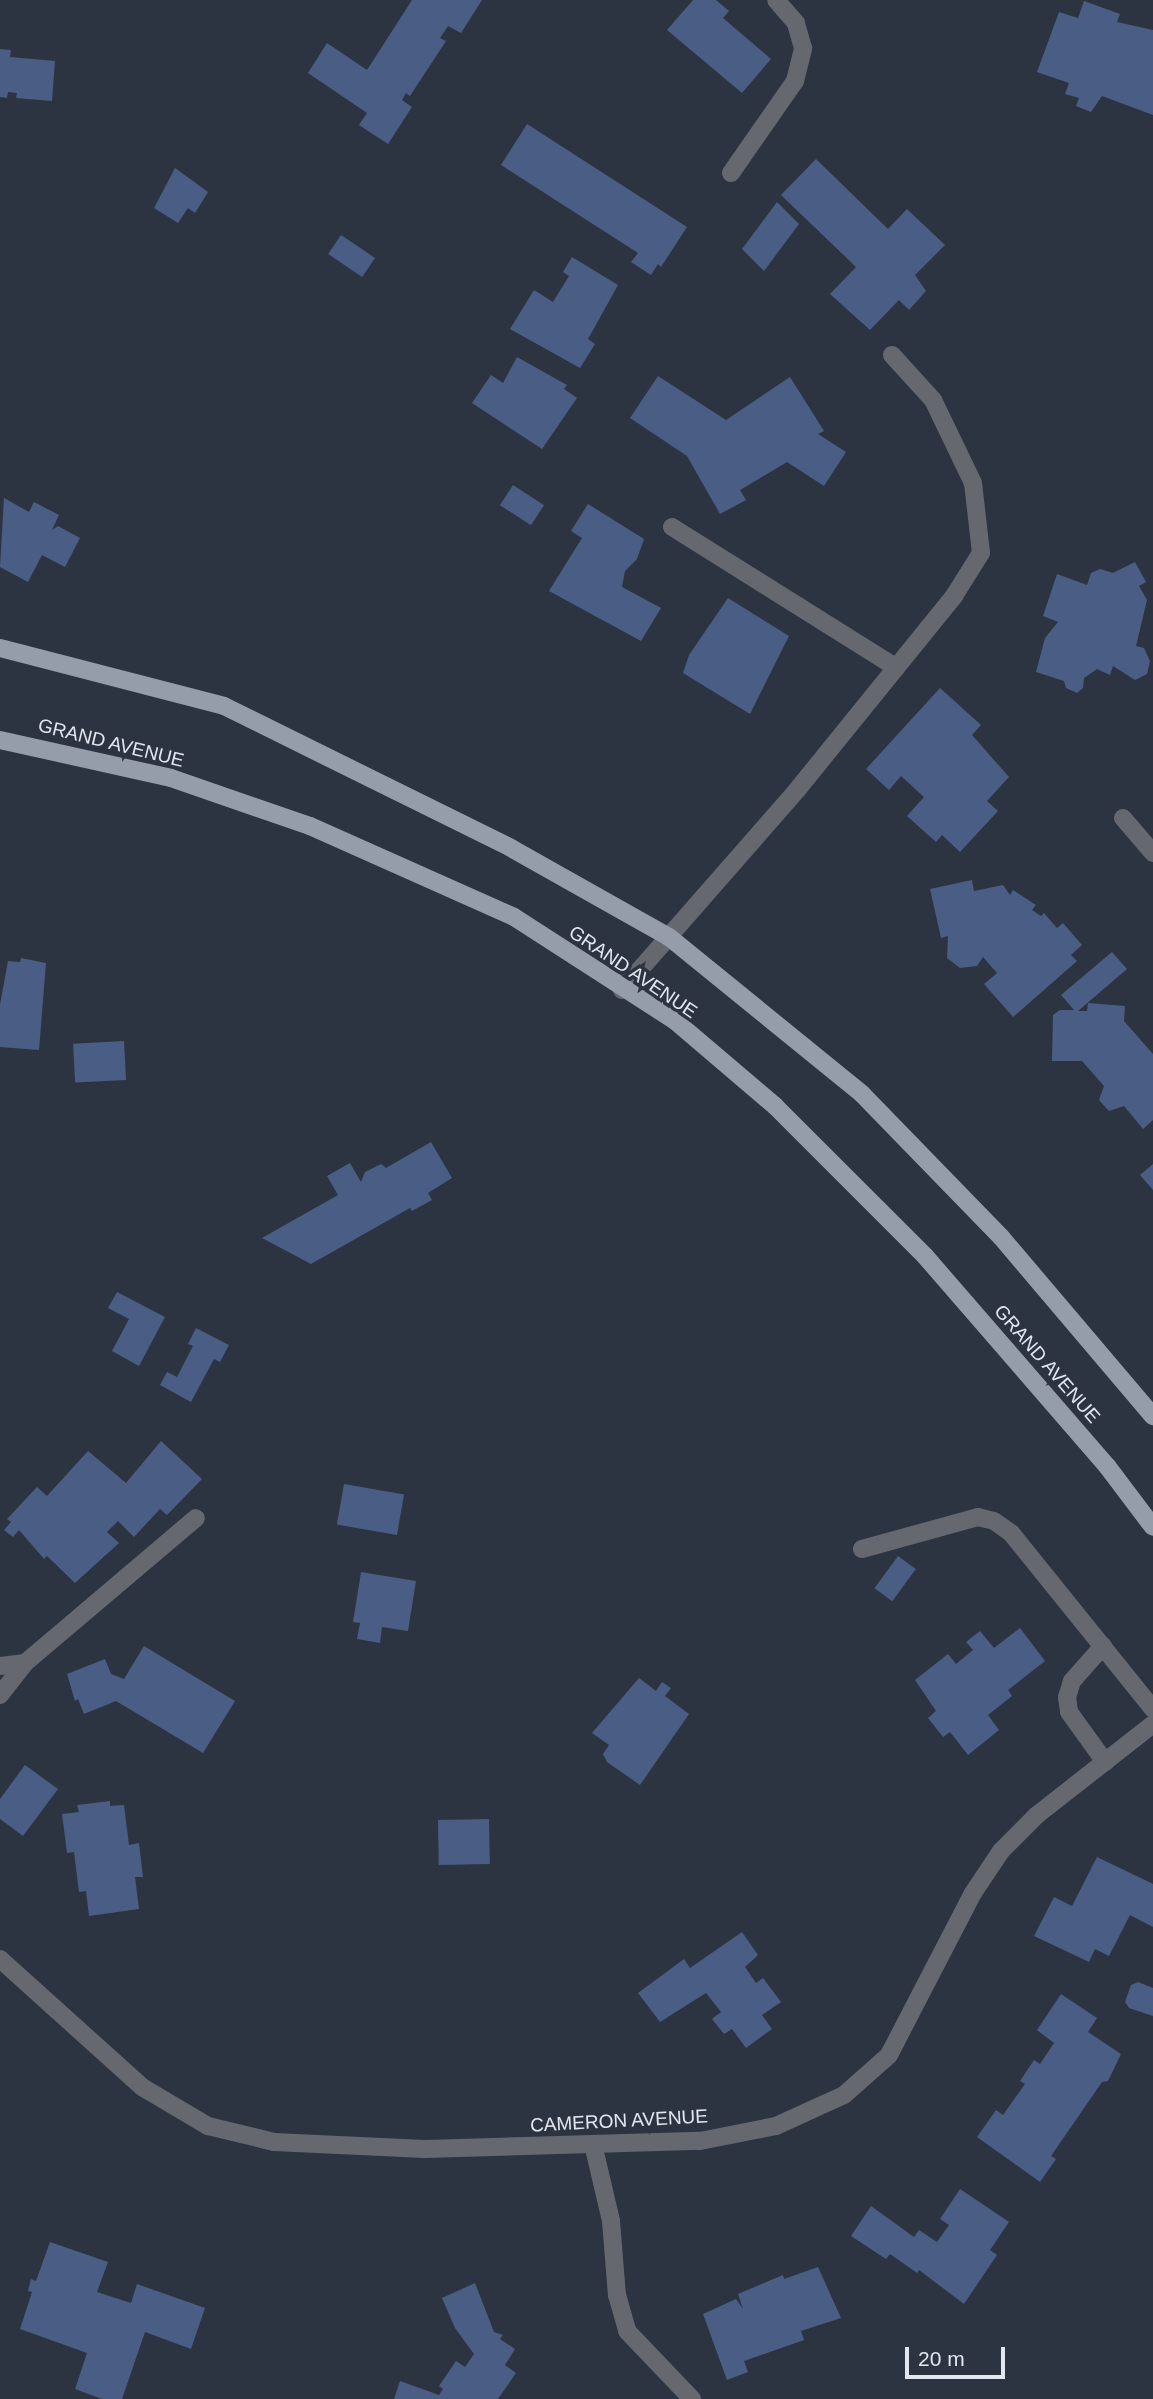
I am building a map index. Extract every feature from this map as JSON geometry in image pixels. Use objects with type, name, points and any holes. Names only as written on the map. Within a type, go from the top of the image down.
[{"type":"main road","points":[[0,648],[225,706],[511,848],[669,937],[862,1094],[1001,1237],[1153,1416]]},
{"type":"main road","name":"GRAND AVENUE","points":[[0,740],[171,778],[310,825],[514,917],[622,990],[674,1020],[775,1106],[925,1255],[1107,1466],[1153,1527]]},
{"type":"street","points":[[731,173],[795,81],[803,48],[796,23],[776,0]]},
{"type":"street","points":[[622,990],[797,790],[894,666],[954,596],[981,553],[973,483],[933,400],[892,355]]},
{"type":"street","points":[[672,527],[894,666]]},
{"type":"street","points":[[1122,818],[1153,853]]},
{"type":"street","points":[[862,1549],[978,1517],[994,1521],[1011,1533],[1153,1709]]},
{"type":"street","points":[[0,1695],[25,1663],[196,1518]]},
{"type":"street","points":[[1103,1646],[1072,1681],[1067,1698],[1069,1712],[1105,1762]]},
{"type":"street","points":[[0,1666],[25,1663]]},
{"type":"street","name":"CAMERON AVENUE","points":[[0,1959],[142,2087],[208,2126],[284,2144],[425,2149],[593,2144],[726,2136],[776,2126],[844,2095],[889,2055],[973,1893],[1001,1851],[1153,1724]]},
{"type":"street","points":[[593,2144],[611,2221],[617,2295],[627,2331],[692,2399]]},
{"type":"building","points":[[412,0],[482,0],[461,33],[448,26],[440,38],[446,41],[410,96],[406,93],[402,100],[412,107],[388,144],[359,125],[367,113],[308,73],[327,43],[367,70]]},
{"type":"building","points":[[693,0],[716,0],[729,11],[723,18],[771,59],[742,93],[667,30]]},
{"type":"building","points":[[1084,1],[1120,14],[1117,22],[1153,30],[1153,115],[1102,96],[1091,112],[1076,106],[1079,98],[1065,94],[1069,83],[1037,72],[1059,12],[1078,18]]},
{"type":"building","points":[[0,49],[11,50],[10,57],[55,61],[52,101],[16,98],[17,93],[8,92],[7,98],[0,97]]},
{"type":"building","points":[[527,124],[687,227],[661,267],[658,264],[651,275],[631,262],[638,253],[501,165]]},
{"type":"building","points":[[816,159],[888,229],[907,209],[945,245],[915,275],[926,291],[909,310],[899,300],[870,330],[830,294],[856,267],[781,195]]},
{"type":"building","points":[[175,168],[208,192],[195,213],[188,208],[178,223],[154,208]]},
{"type":"building","points":[[777,202],[799,224],[764,271],[742,249]]},
{"type":"building","points":[[341,235],[375,258],[362,277],[328,254]]},
{"type":"building","points":[[572,257],[618,285],[588,339],[595,344],[580,368],[510,329],[534,290],[553,302],[569,276],[563,272]]},
{"type":"building","points":[[517,357],[567,385],[564,389],[577,398],[542,449],[472,403],[491,375],[503,383]]},
{"type":"building","points":[[658,376],[726,420],[790,377],[824,431],[818,434],[846,452],[824,486],[787,462],[740,490],[746,500],[720,514],[687,456],[630,418]]},
{"type":"building","points":[[513,485],[544,505],[531,525],[500,505]]},
{"type":"building","points":[[4,498],[29,512],[34,502],[59,515],[52,530],[58,526],[80,538],[65,567],[42,555],[28,582],[0,567]]},
{"type":"building","points":[[588,504],[644,539],[637,559],[625,571],[622,587],[661,608],[641,641],[549,591],[582,538],[571,531]]},
{"type":"building","points":[[1135,562],[1146,582],[1139,586],[1147,600],[1136,646],[1144,648],[1150,661],[1147,674],[1135,680],[1113,666],[1110,675],[1097,669],[1084,678],[1083,688],[1077,693],[1066,688],[1064,681],[1036,672],[1045,638],[1058,622],[1043,616],[1057,574],[1087,585],[1091,573],[1100,569],[1113,573]]},
{"type":"building","points":[[728,598],[789,636],[750,714],[683,673],[689,655]]},
{"type":"building","points":[[940,688],[981,725],[972,735],[1009,777],[987,801],[998,811],[960,852],[942,835],[936,842],[907,816],[924,797],[901,776],[889,790],[866,769]]},
{"type":"building","points":[[972,880],[974,891],[1003,885],[1010,895],[1013,890],[1036,905],[1032,910],[1041,916],[1044,913],[1057,928],[1063,923],[1082,945],[1071,955],[1077,961],[1013,1017],[984,984],[997,973],[983,957],[977,966],[960,968],[947,958],[948,936],[941,938],[930,889]]},
{"type":"building","points":[[1112,952],[1127,969],[1078,1011],[1087,1011],[1088,1003],[1125,1006],[1124,1021],[1153,1054],[1153,1120],[1143,1129],[1124,1106],[1109,1111],[1099,1100],[1104,1086],[1082,1061],[1052,1061],[1053,1015],[1060,1010],[1074,1010],[1061,995]]},
{"type":"building","points":[[21,958],[46,963],[39,1050],[0,1047],[0,1005],[8,961],[20,962]]},
{"type":"building","points":[[124,1041],[126,1080],[75,1083],[73,1044]]},
{"type":"building","points":[[431,1142],[452,1178],[428,1193],[432,1200],[412,1211],[410,1208],[311,1264],[262,1238],[338,1195],[327,1176],[350,1163],[361,1182],[365,1172],[381,1164],[386,1168]]},
{"type":"building","points":[[1153,1164],[1153,1190],[1140,1175]]},
{"type":"building","points":[[117,1292],[165,1317],[139,1366],[112,1351],[129,1319],[108,1308]]},
{"type":"building","points":[[196,1328],[229,1345],[220,1362],[214,1359],[191,1402],[160,1385],[167,1372],[177,1377],[193,1346],[188,1344]]},
{"type":"building","points":[[161,1441],[202,1479],[167,1515],[160,1509],[134,1537],[118,1521],[107,1532],[119,1543],[75,1583],[47,1556],[44,1559],[19,1530],[13,1537],[4,1530],[11,1522],[7,1519],[37,1487],[47,1496],[88,1451],[126,1483]]},
{"type":"building","points":[[344,1484],[404,1495],[397,1535],[337,1524]]},
{"type":"building","points":[[898,1556],[916,1569],[892,1601],[874,1588]]},
{"type":"building","points":[[361,1572],[416,1581],[408,1631],[382,1627],[380,1643],[357,1639],[360,1623],[353,1622]]},
{"type":"building","points":[[1020,1628],[1045,1661],[1008,1690],[1012,1696],[988,1715],[999,1730],[968,1755],[950,1732],[943,1737],[928,1718],[936,1711],[915,1680],[948,1654],[956,1664],[973,1650],[966,1642],[980,1631],[994,1648]]},
{"type":"building","points":[[144,1646],[235,1701],[203,1753],[116,1701],[84,1714],[78,1699],[75,1701],[67,1674],[105,1659],[111,1674],[124,1679]]},
{"type":"building","points":[[639,1678],[656,1691],[662,1682],[671,1688],[665,1696],[689,1714],[640,1785],[607,1762],[603,1754],[609,1745],[592,1733]]},
{"type":"building","points":[[25,1765],[58,1789],[23,1836],[0,1819],[0,1799]]},
{"type":"building","points":[[110,1801],[110,1806],[124,1805],[129,1845],[139,1843],[143,1877],[135,1877],[139,1909],[89,1916],[86,1891],[79,1892],[74,1852],[67,1853],[62,1814],[79,1812],[77,1805]]},
{"type":"building","points":[[489,1819],[490,1864],[439,1865],[438,1820]]},
{"type":"building","points":[[1097,1857],[1153,1884],[1153,1927],[1130,1915],[1109,1956],[1095,1949],[1089,1962],[1034,1936],[1054,1897],[1072,1906]]},
{"type":"building","points":[[742,1932],[758,1955],[745,1967],[756,1983],[763,1978],[781,2002],[762,2015],[772,2029],[746,2048],[732,2029],[724,2034],[712,2019],[721,2012],[706,1993],[660,2022],[638,1993],[684,1959],[690,1968]]},
{"type":"building","points":[[1138,1982],[1153,1988],[1153,2016],[1129,2008],[1125,2002],[1131,1985]]},
{"type":"building","points":[[1061,1994],[1097,2018],[1088,2032],[1121,2054],[1108,2081],[1102,2082],[1051,2156],[1056,2159],[1040,2182],[977,2137],[996,2110],[1003,2115],[1025,2084],[1020,2081],[1034,2060],[1040,2064],[1054,2043],[1037,2030]]},
{"type":"building","points":[[960,2189],[1009,2222],[990,2250],[997,2255],[964,2304],[919,2270],[917,2273],[890,2254],[886,2259],[851,2236],[871,2206],[914,2237],[919,2230],[937,2242],[949,2225],[940,2219]]},
{"type":"building","points":[[50,2242],[108,2262],[97,2292],[131,2303],[137,2284],[205,2308],[191,2349],[145,2332],[122,2399],[102,2399],[75,2389],[87,2353],[20,2329],[32,2292],[28,2291],[31,2279],[36,2281]]},
{"type":"building","points":[[818,2267],[841,2318],[801,2331],[804,2340],[744,2361],[748,2372],[727,2380],[703,2314],[736,2299],[743,2309],[738,2294],[783,2275],[784,2279]]},
{"type":"building","points":[[475,2283],[494,2332],[503,2335],[500,2339],[515,2349],[505,2365],[516,2373],[498,2399],[394,2399],[400,2381],[439,2395],[443,2389],[439,2386],[456,2361],[465,2367],[474,2354],[455,2328],[442,2298]]}]
